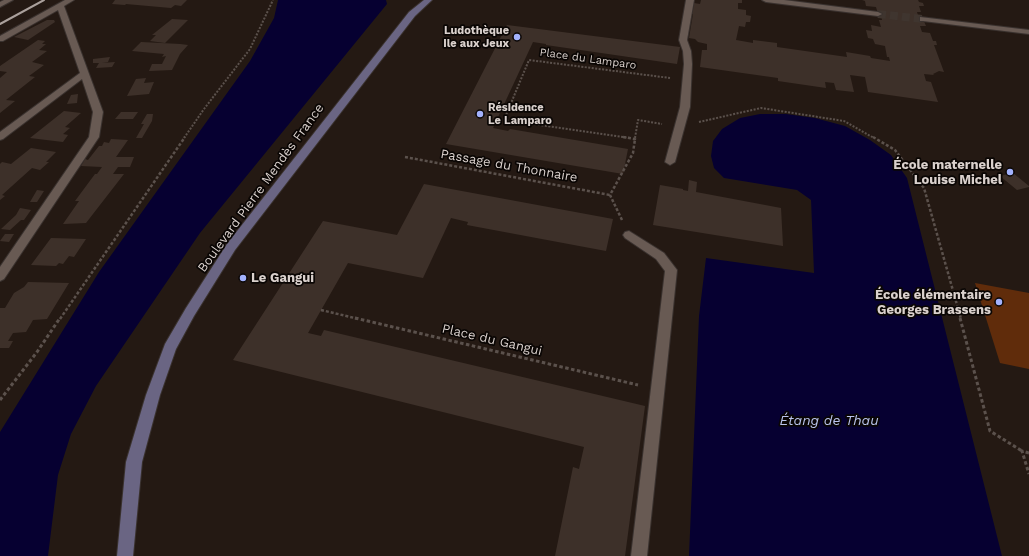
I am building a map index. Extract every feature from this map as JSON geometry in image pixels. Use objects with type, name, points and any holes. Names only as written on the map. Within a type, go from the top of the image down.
[{"type":"street","points":[[0,5],[9,0]]},
{"type":"street","points":[[0,39],[70,0]]},
{"type":"street","name":"Boulevard Pierre Mendès France","points":[[412,14],[416,0]]},
{"type":"street","name":"Boulevard Pierre Mendès France","points":[[125,556],[134,462],[153,395],[174,342],[190,312],[231,247],[412,14],[428,0]]},
{"type":"street","points":[[670,162],[685,107],[687,51],[682,40],[690,0]]},
{"type":"street","points":[[766,0],[878,14]]},
{"type":"street","points":[[0,276],[94,137],[98,112],[60,6]]},
{"type":"street","points":[[923,19],[1029,32]]},
{"type":"street","points":[[0,137],[85,73]]},
{"type":"street","points":[[629,235],[660,256],[671,270],[639,556]]},
{"type":"path","points":[[0,400],[37,352],[204,109],[250,49],[273,0]]},
{"type":"path","name":"Place du Lamparo","points":[[635,139],[504,120],[529,60],[687,81]]},
{"type":"path","points":[[629,235],[610,195],[633,153],[638,120],[680,126],[761,108],[844,122],[895,150],[924,188],[950,278],[990,431],[1022,451],[1029,453]]},
{"type":"path","name":"Passage du Thonnaire","points":[[405,157],[610,195]]},
{"type":"path","name":"Place du Gangui","points":[[321,310],[658,390]]},
{"type":"path","points":[[1022,451],[1029,474]]},
{"type":"shaded area","points":[[975,283],[1029,293],[1029,369],[1000,363]]},
{"type":"water","points":[[278,0],[386,0],[387,4],[200,233],[96,386],[71,434],[58,475],[48,556],[0,556],[0,432],[99,272],[250,61],[274,18]]},
{"type":"water","name":"Étang de Thau","points":[[760,114],[786,114],[815,118],[845,126],[870,140],[891,155],[907,178],[1002,556],[689,556],[699,316],[706,258],[814,273],[811,200],[797,190],[724,178],[714,168],[711,156],[713,141],[722,129],[740,118]]},
{"type":"building","points":[[115,0],[187,0],[181,6],[175,5],[171,8],[112,4]]},
{"type":"building","points":[[701,0],[742,0],[742,3],[738,3],[738,9],[746,10],[746,15],[751,16],[750,22],[746,22],[745,27],[739,26],[736,40],[753,43],[753,40],[777,43],[777,47],[847,57],[846,52],[890,61],[889,57],[887,57],[885,46],[875,44],[873,39],[868,38],[866,30],[872,31],[871,25],[881,27],[879,20],[882,20],[881,14],[878,14],[876,7],[866,6],[865,1],[862,0],[918,0],[919,2],[923,3],[924,6],[919,6],[921,12],[917,12],[919,19],[923,19],[926,26],[920,26],[922,32],[930,33],[933,41],[936,41],[937,45],[934,45],[944,72],[939,71],[933,74],[934,75],[924,74],[926,81],[931,82],[938,102],[868,92],[865,77],[850,75],[854,92],[836,90],[834,83],[825,82],[826,88],[778,81],[778,78],[700,67],[702,50],[707,50],[707,44],[689,38],[693,14],[690,13],[691,9],[693,10],[694,3],[700,4]]},
{"type":"building","points":[[172,19],[188,20],[165,43],[150,41],[156,35],[152,35]]},
{"type":"building","points":[[47,20],[54,20],[55,22],[28,40],[14,37]]},
{"type":"building","name":"Résidence Le Lamparo","points":[[507,25],[680,47],[677,64],[533,42],[493,128],[508,131],[510,129],[628,149],[623,174],[446,144]]},
{"type":"building","points":[[38,40],[45,41],[42,44],[46,44],[39,50],[47,51],[32,62],[44,65],[29,76],[35,77],[6,100],[15,101],[0,113],[0,78],[7,72],[0,71],[0,66]]},
{"type":"building","points":[[141,42],[188,45],[180,54],[172,70],[149,71],[152,64],[162,64],[166,56],[162,57],[164,54],[132,51]]},
{"type":"building","points":[[110,57],[108,62],[102,63],[115,62],[112,67],[96,68],[99,63],[93,63],[93,59]]},
{"type":"building","points":[[146,78],[144,83],[154,82],[149,94],[127,96],[136,79]]},
{"type":"building","points":[[78,94],[77,103],[67,104],[71,95]]},
{"type":"building","points":[[64,111],[81,113],[65,127],[70,128],[63,134],[68,135],[63,142],[30,138]]},
{"type":"building","points":[[121,112],[138,112],[133,119],[115,119]]},
{"type":"building","points":[[147,114],[153,114],[152,121],[142,138],[136,138],[144,124],[141,124]]},
{"type":"building","points":[[111,139],[128,140],[116,157],[134,157],[130,167],[118,167],[113,174],[124,174],[86,223],[63,224],[79,201],[75,201],[102,167],[81,166],[85,159],[88,160],[99,146],[102,146],[104,142],[109,143]]},
{"type":"building","points":[[31,148],[56,152],[46,162],[49,162],[40,170],[32,168],[2,195],[5,196],[0,200],[0,164],[2,162],[11,164]]},
{"type":"building","points":[[1013,173],[1029,187],[1017,190],[1000,176]]},
{"type":"building","points":[[689,180],[697,182],[696,192],[781,208],[783,246],[653,225],[660,185],[688,191]]},
{"type":"building","points":[[424,184],[613,219],[606,251],[467,225],[468,222],[451,218],[423,278],[348,263],[308,333],[321,336],[324,330],[645,406],[625,556],[555,556],[573,467],[579,469],[584,447],[233,360],[323,221],[397,235]]},
{"type":"building","points":[[37,190],[44,191],[37,202],[30,202]]},
{"type":"building","points":[[20,208],[31,210],[24,220],[21,220],[10,230],[1,229],[16,215]]},
{"type":"building","points":[[5,234],[14,234],[9,242],[0,241]]},
{"type":"building","points":[[51,238],[86,239],[74,257],[69,256],[63,264],[59,263],[56,266],[31,265]]},
{"type":"building","points":[[28,282],[69,283],[47,319],[33,320],[26,332],[13,333],[8,341],[13,341],[9,348],[0,348],[0,308],[5,308],[14,293],[24,287]]},
{"type":"tunnel","points":[[878,14],[923,19]]},
{"type":"railway","points":[[0,24],[44,0]]},
{"type":"place","name":"Ludothèque Ile aux Jeux","points":[[517,37]]},
{"type":"place","name":"Résidence Le Lamparo","points":[[480,114]]},
{"type":"place","name":"École maternelle Louise Michel","points":[[1010,172]]},
{"type":"place","name":"Le Gangui","points":[[243,278]]},
{"type":"place","name":"École élémentaire Georges Brassens","points":[[999,302]]}]
